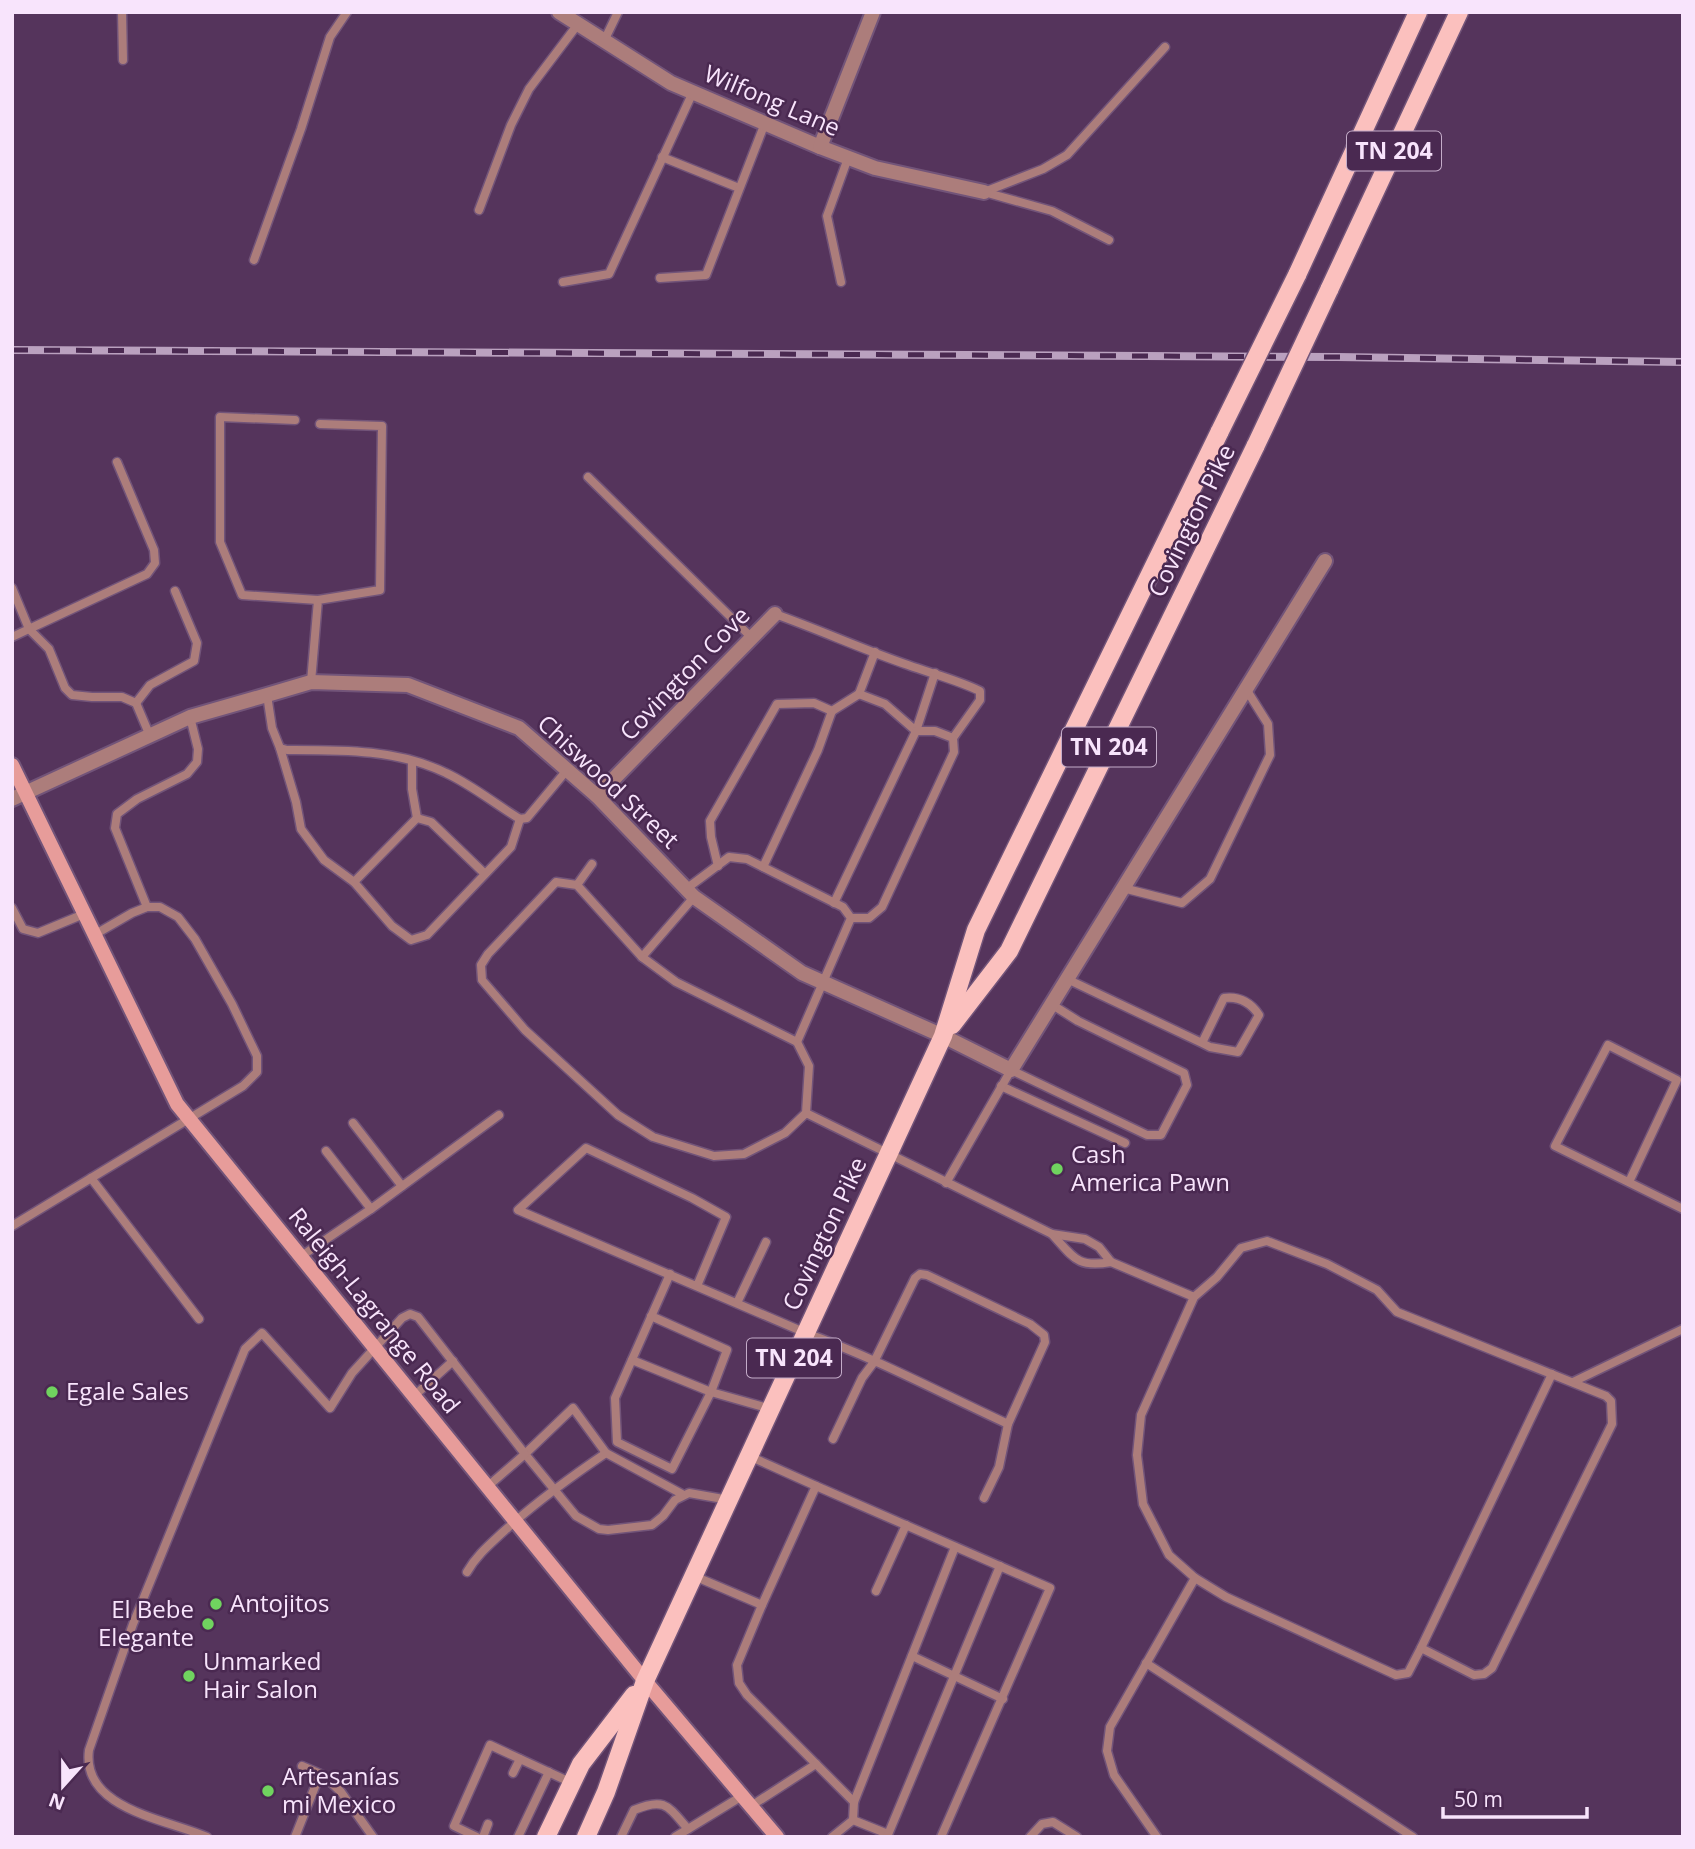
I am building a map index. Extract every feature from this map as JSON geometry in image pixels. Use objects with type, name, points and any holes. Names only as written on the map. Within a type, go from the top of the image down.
[{"type":"main road","name":"Covington Pike","points":[[586,1837],[606,1792],[645,1681],[943,1036],[976,930],[1297,275],[1418,12]]},
{"type":"main road","name":"Covington Pike","points":[[943,1036],[1009,951],[1256,445],[1458,12]]},
{"type":"main road","name":"Raleigh-Lagrange Road","points":[[12,765],[18,796],[94,935],[177,1104],[645,1681],[777,1837]]},
{"type":"main road","name":"Covington Pike","points":[[546,1837],[581,1764],[645,1681]]},
{"type":"street","name":"Wilfong Lane","points":[[559,12],[671,83],[820,147],[875,168],[984,192]]},
{"type":"street","points":[[820,147],[873,12]]},
{"type":"street","points":[[1011,1070],[1325,561]]},
{"type":"street","name":"Covington Cove","points":[[597,796],[775,614]]},
{"type":"street","name":"Chiswood Street","points":[[18,796],[190,718],[311,682],[408,685],[519,728],[597,796],[690,893],[802,973],[943,1036],[1011,1070]]},
{"type":"lane","points":[[122,12],[123,60]]},
{"type":"lane","points":[[254,260],[301,129],[330,37],[347,12]]},
{"type":"lane","points":[[604,41],[618,12]]},
{"type":"lane","points":[[479,210],[529,89],[578,24]]},
{"type":"lane","points":[[984,192],[1043,169],[1068,155],[1165,47]]},
{"type":"lane","points":[[563,282],[608,274],[693,92]]},
{"type":"lane","points":[[660,278],[706,275],[765,123]]},
{"type":"lane","points":[[663,157],[739,188]]},
{"type":"lane","points":[[841,282],[827,216],[848,158]]},
{"type":"lane","points":[[984,192],[1052,211],[1109,240]]},
{"type":"lane","points":[[295,420],[220,417],[220,542],[242,595],[318,600],[380,590],[382,426],[320,424]]},
{"type":"lane","points":[[12,637],[147,574],[155,563],[154,550],[117,463]]},
{"type":"lane","points":[[588,477],[752,638]]},
{"type":"lane","points":[[12,589],[29,629],[49,649],[65,688],[72,695],[122,696],[136,703],[150,736]]},
{"type":"lane","points":[[136,703],[150,685],[194,662],[197,643],[175,591]]},
{"type":"lane","points":[[311,682],[318,600]]},
{"type":"lane","points":[[775,614],[981,691],[980,700],[953,738],[954,752],[882,907],[869,918],[851,918]]},
{"type":"lane","points":[[763,867],[832,711],[859,694],[875,652]]},
{"type":"lane","points":[[834,903],[916,731],[935,673]]},
{"type":"lane","points":[[1123,888],[1182,903],[1210,879],[1270,755],[1268,724],[1246,689]]},
{"type":"lane","points":[[859,694],[885,704],[916,731],[935,731],[953,738]]},
{"type":"lane","points":[[267,695],[272,728],[296,802],[301,829],[324,860],[354,883],[392,926],[411,940],[427,935],[511,846],[520,819]]},
{"type":"lane","points":[[718,866],[710,821],[777,704],[814,702],[832,711]]},
{"type":"lane","points":[[147,907],[115,828],[117,814],[137,799],[187,774],[197,762],[198,749],[190,718]]},
{"type":"lane","points":[[280,748],[347,750],[412,762],[448,774],[520,819],[527,818],[567,771]]},
{"type":"lane","points":[[412,762],[412,789],[417,818]]},
{"type":"lane","points":[[354,883],[417,818]]},
{"type":"lane","points":[[417,818],[431,822],[485,874]]},
{"type":"lane","points":[[642,957],[690,893],[729,857],[747,859],[843,907],[851,918]]},
{"type":"lane","points":[[577,885],[592,864]]},
{"type":"lane","points":[[556,882],[577,885],[642,957],[676,982],[797,1042],[809,1066],[806,1114],[785,1133],[744,1154],[714,1156],[653,1137],[618,1115],[525,1030],[482,980],[481,965],[488,954],[556,882]]},
{"type":"lane","points":[[12,1226],[243,1086],[257,1072],[257,1056],[232,1004],[195,939],[178,917],[160,907],[147,907],[94,935]]},
{"type":"lane","points":[[12,908],[23,929],[38,933],[83,914]]},
{"type":"lane","points":[[797,1042],[851,918]]},
{"type":"lane","points":[[1067,979],[1210,1047],[1238,1052],[1259,1015],[1254,1007],[1235,996],[1224,998],[1202,1043]]},
{"type":"lane","points":[[946,1183],[1011,1070],[1147,1135],[1161,1135],[1187,1085],[1184,1073],[1078,1021],[1051,1004]]},
{"type":"lane","points":[[1629,1182],[1677,1080],[1608,1045],[1555,1146],[1683,1209]]},
{"type":"lane","points":[[1001,1086],[1125,1143]]},
{"type":"lane","points":[[806,1114],[1052,1234],[1085,1239],[1100,1247],[1111,1262],[1194,1297]]},
{"type":"lane","points":[[300,1257],[371,1209],[499,1115]]},
{"type":"lane","points":[[353,1123],[402,1186]]},
{"type":"lane","points":[[697,1286],[726,1217],[692,1198],[586,1149],[518,1210],[874,1362],[1007,1424]]},
{"type":"lane","points":[[326,1151],[371,1209]]},
{"type":"lane","points":[[91,1178],[199,1319]]},
{"type":"lane","points":[[1052,1234],[1075,1259],[1091,1266],[1111,1262]]},
{"type":"lane","points":[[1421,1648],[1474,1675],[1484,1674],[1492,1668],[1612,1424],[1611,1401],[1606,1396],[1573,1382],[1397,1312],[1377,1290],[1327,1264],[1267,1241],[1241,1248],[1217,1277],[1194,1297],[1141,1415],[1138,1455],[1143,1504],[1168,1555],[1195,1578],[1226,1597],[1396,1675],[1408,1673],[1421,1648],[1552,1374]]},
{"type":"lane","points":[[737,1303],[766,1242]]},
{"type":"lane","points":[[834,1439],[862,1378],[874,1362],[915,1278],[920,1274],[927,1275],[1030,1324],[1044,1335],[1045,1342],[1007,1424],[999,1467],[984,1498]]},
{"type":"lane","points":[[651,1316],[727,1350],[711,1392],[672,1469],[617,1442],[615,1398],[651,1316],[670,1275]]},
{"type":"lane","points":[[207,1837],[141,1813],[106,1796],[93,1782],[87,1763],[89,1750],[133,1624],[245,1349],[262,1333],[330,1408],[352,1373],[402,1318],[410,1314],[418,1317],[576,1517],[589,1525],[608,1530],[652,1525],[682,1494]]},
{"type":"lane","points":[[1573,1382],[1683,1329]]},
{"type":"lane","points":[[632,1360],[711,1392],[771,1409]]},
{"type":"lane","points":[[414,1396],[453,1361]]},
{"type":"lane","points":[[487,1487],[573,1408],[606,1453],[682,1494],[715,1496],[729,1500]]},
{"type":"lane","points":[[467,1572],[475,1558],[515,1521],[554,1488],[606,1453]]},
{"type":"lane","points":[[749,1456],[1050,1588],[941,1837]]},
{"type":"lane","points":[[816,1486],[737,1665],[740,1683],[747,1695],[854,1802]]},
{"type":"lane","points":[[876,1591],[905,1525]]},
{"type":"lane","points":[[832,1837],[853,1820],[854,1802],[955,1547]]},
{"type":"lane","points":[[853,1820],[888,1835],[1000,1566]]},
{"type":"lane","points":[[694,1576],[762,1605]]},
{"type":"lane","points":[[1157,1837],[1114,1775],[1107,1751],[1110,1727],[1195,1578]]},
{"type":"lane","points":[[912,1656],[1003,1699]]},
{"type":"lane","points":[[1146,1663],[1413,1837]]},
{"type":"lane","points":[[477,1837],[454,1826],[490,1745],[572,1783]]},
{"type":"lane","points":[[513,1773],[520,1759]]},
{"type":"lane","points":[[675,1837],[816,1764]]},
{"type":"lane","points":[[302,1766],[320,1774],[341,1792],[371,1836]]},
{"type":"lane","points":[[518,1837],[549,1772]]},
{"type":"lane","points":[[295,1837],[320,1774]]},
{"type":"lane","points":[[621,1837],[634,1810],[648,1804],[659,1803],[669,1807],[688,1829]]},
{"type":"lane","points":[[1030,1837],[1042,1824],[1053,1822],[1077,1837]]},
{"type":"lane","points":[[483,1837],[488,1824]]},
{"type":"railway","points":[[12,350],[1337,357],[1683,362]]},
{"type":"place","name":"Cash America Pawn","points":[[1057,1169]]},
{"type":"place","name":"Egale Sales","points":[[52,1392]]},
{"type":"place","name":"Antojitos","points":[[216,1604]]},
{"type":"place","name":"El Bebe Elegante","points":[[208,1624]]},
{"type":"place","name":"Unmarked Hair Salon","points":[[189,1676]]},
{"type":"place","name":"Artesanías mi Mexico","points":[[268,1791]]}]
